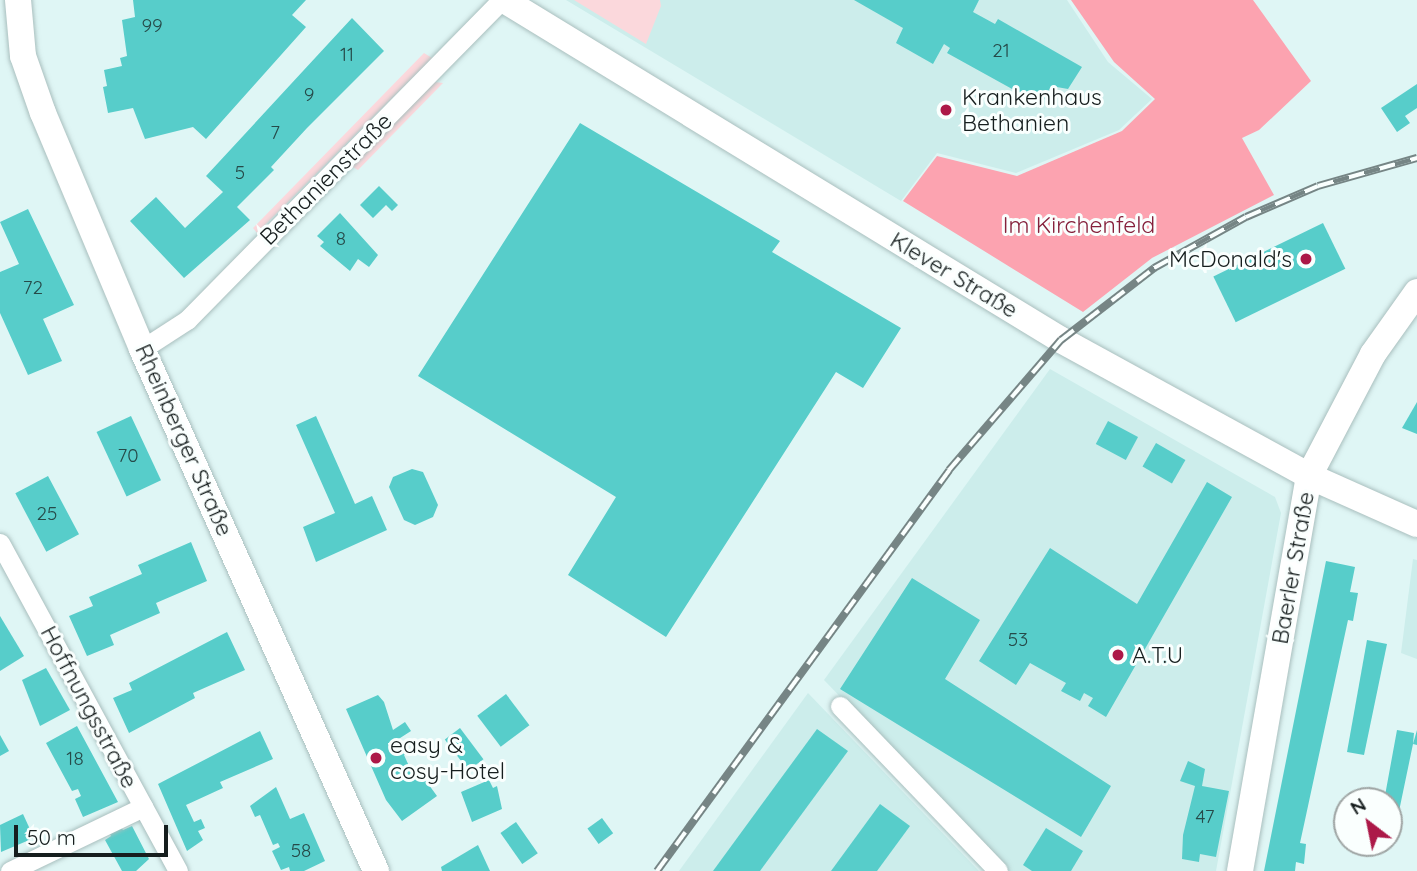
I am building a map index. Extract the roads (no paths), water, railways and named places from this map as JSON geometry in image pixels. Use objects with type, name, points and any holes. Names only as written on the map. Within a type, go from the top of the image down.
[{"type":"main road","name":"Rheinberger Straße","points":[[18,0],[23,56],[39,102],[142,349],[376,871]]},
{"type":"main road","name":"Klever Straße","points":[[503,0],[1061,340],[1309,476],[1417,524]]},
{"type":"main road","name":"Baerler Straße","points":[[1240,871],[1309,476],[1373,354],[1417,292]]},
{"type":"street","name":"Bethanienstraße","points":[[142,349],[187,320],[503,0]]},
{"type":"street","name":"Hoffnungsstraße","points":[[0,543],[178,871]]},
{"type":"street","points":[[840,706],[998,871]]},
{"type":"street","points":[[10,871],[143,807]]},
{"type":"railway","points":[[657,871],[949,470],[1061,340],[1154,268],[1246,217],[1318,186],[1417,158]]},
{"type":"place","name":"Krankenhaus Bethanien","points":[[946,110]]},
{"type":"place","name":"McDonald's","points":[[1306,259]]},
{"type":"place","name":"A.T.U","points":[[1118,655]]},
{"type":"place","name":"easy & cosy-Hotel","points":[[376,758]]},
{"type":"park label","name":"Im Kirchenfeld","points":[[1079,225]]}]
